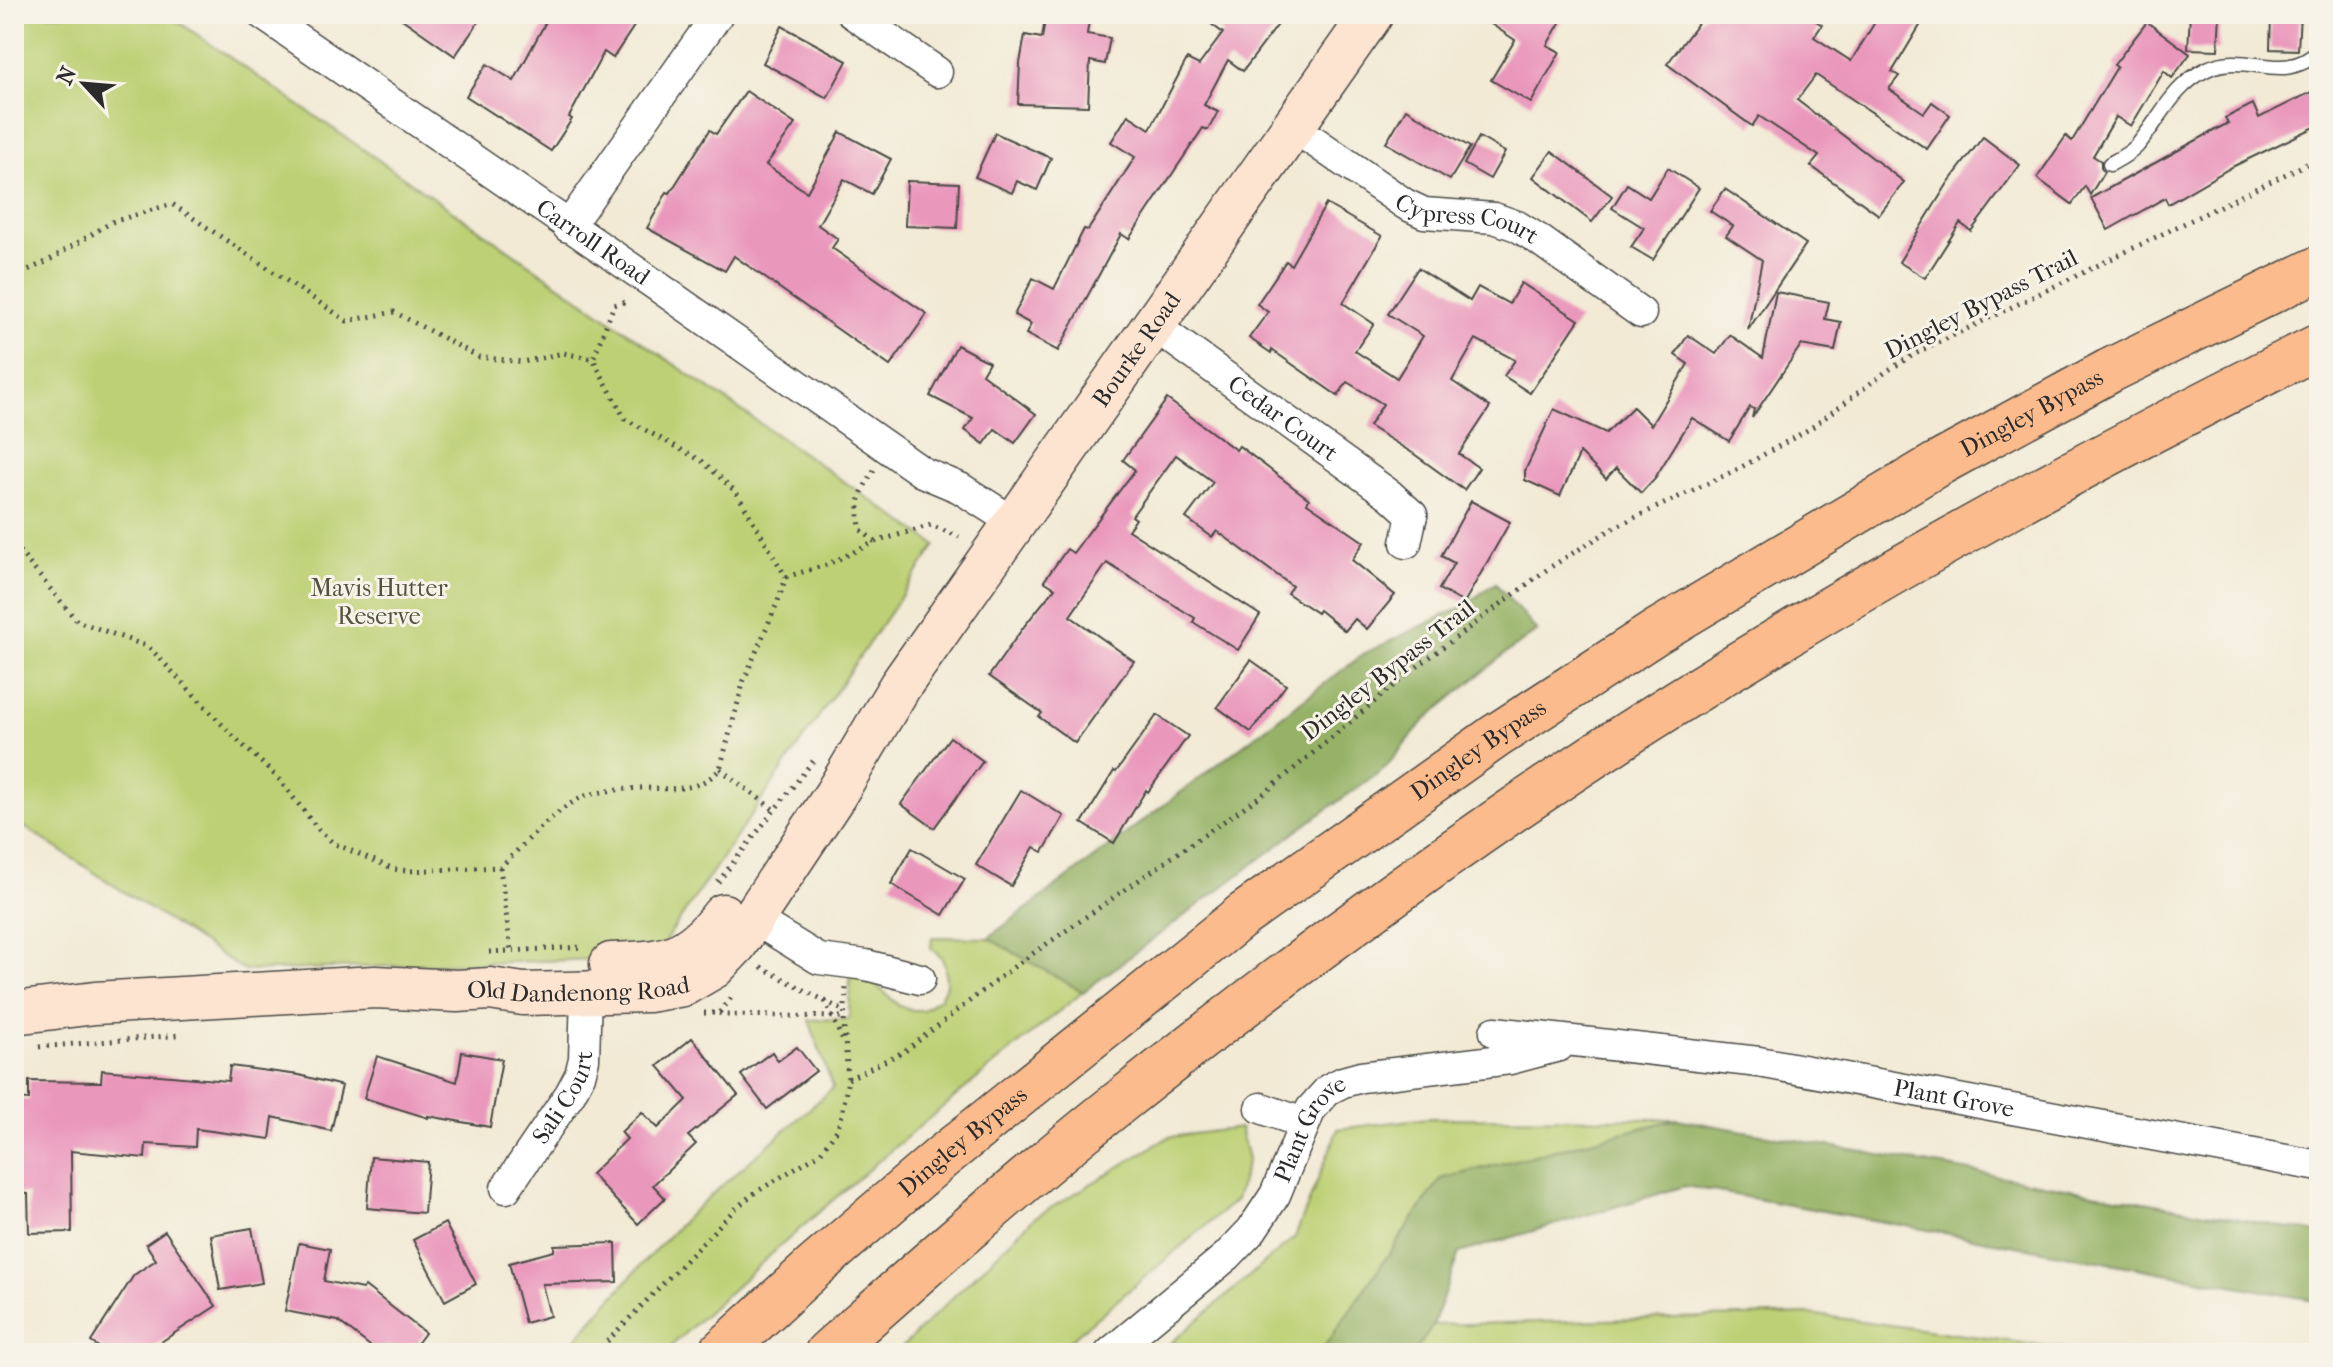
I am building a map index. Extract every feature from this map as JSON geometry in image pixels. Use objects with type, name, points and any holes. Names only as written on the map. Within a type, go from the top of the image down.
[{"type":"highway","name":"Dingley Bypass","points":[[720,1353],[941,1158],[1243,915],[1496,736],[1656,632],[1936,465],[2121,365],[2319,268]]},
{"type":"highway","points":[[827,1353],[961,1234],[1112,1108],[1226,1019],[1513,810],[1618,740],[1871,584],[2100,457],[2319,346]]},
{"type":"main road","name":"Bourke Road","points":[[734,902],[817,782],[900,686],[995,530],[1153,325],[1372,14]]},
{"type":"main road","name":"Old Dandenong Road","points":[[14,1013],[95,1003],[375,987],[457,991],[490,989],[523,994],[587,968],[648,963],[678,971],[688,950],[704,939],[734,902]]},
{"type":"street","name":"Carroll Road","points":[[262,14],[887,447],[922,472],[942,496],[995,530]]},
{"type":"street","points":[[568,227],[718,14]]},
{"type":"street","points":[[853,14],[937,72]]},
{"type":"street","name":"Cypress Court","points":[[1292,126],[1405,204],[1424,213],[1494,218],[1517,226],[1641,313]]},
{"type":"street","name":"Cedar Court","points":[[1153,325],[1390,495],[1416,522]]},
{"type":"street","points":[[734,902],[819,959],[866,965],[920,979]]},
{"type":"street","name":"Sali Court","points":[[506,1188],[580,1075],[584,1059],[587,968]]},
{"type":"street","name":"Plant Grove","points":[[1495,1032],[1759,1062],[2319,1166]]},
{"type":"street","name":"Plant Grove","points":[[1110,1353],[1227,1256],[1251,1231],[1275,1195],[1303,1123],[1329,1089],[1349,1080],[1510,1059],[1559,1046],[1586,1043]]},
{"type":"street","points":[[1261,1108],[1303,1123]]},
{"type":"lane","points":[[2110,164],[2133,150],[2174,94],[2203,71],[2238,62],[2267,68],[2287,68],[2305,63],[2319,51]]},
{"type":"path","name":"Dingley Bypass Trail","points":[[848,1079],[905,1051],[1015,966],[1266,792],[1410,672],[1584,545],[1615,527],[1738,469],[1811,428],[1913,355],[2319,158]]},
{"type":"path","points":[[14,276],[46,262],[112,222],[172,204],[347,321],[394,312],[479,357],[523,362],[563,353],[593,359]]},
{"type":"path","points":[[14,545],[77,621],[149,647],[230,733],[278,778],[318,829],[333,843],[394,869],[500,867],[572,802],[588,795],[643,788],[684,789],[701,784],[720,769],[744,680],[786,577],[736,492],[702,461],[625,419],[593,359],[614,305],[637,298],[657,286]]},
{"type":"path","points":[[875,542],[860,529],[858,499],[887,447]]},
{"type":"path","points":[[786,577],[826,565],[875,542],[931,525],[959,537],[995,530]]},
{"type":"path","points":[[734,902],[774,809],[823,750]]},
{"type":"path","points":[[720,769],[774,809]]},
{"type":"path","points":[[500,867],[511,951]]},
{"type":"path","points":[[478,953],[511,951],[587,968]]},
{"type":"path","points":[[756,965],[845,1014]]},
{"type":"path","points":[[596,1353],[737,1207],[820,1153],[837,1130],[848,1079],[846,977]]},
{"type":"path","points":[[824,1000],[846,1049]]},
{"type":"path","points":[[719,1013],[845,1014]]},
{"type":"green space","name":"Mavis Hutter Reserve","points":[[14,14],[167,14],[936,545],[654,957],[245,971],[14,820]]},
{"type":"green space","points":[[1495,583],[1537,631],[1426,719],[1385,768],[1083,992],[988,938],[1365,653],[1462,607]]},
{"type":"green space","points":[[932,937],[988,938],[1083,992],[870,1168],[765,1259],[664,1353],[563,1353],[691,1213],[833,1088],[809,1020],[849,1019],[850,976],[870,979],[899,1006],[912,1010],[923,1010],[940,998],[946,985],[945,965],[931,948]]},
{"type":"green space","points":[[1428,1118],[1677,1119],[1441,1179],[1320,1353],[1159,1353],[1295,1237],[1338,1129]]},
{"type":"green space","points":[[1677,1119],[2319,1233],[2319,1301],[1685,1186],[1459,1253],[1433,1325],[1414,1353],[1320,1353],[1441,1179]]},
{"type":"green space","points":[[1240,1128],[1248,1159],[1236,1200],[1055,1353],[896,1353],[1034,1218],[1169,1137]]},
{"type":"green space","points":[[1809,1314],[2097,1353],[1414,1353],[1433,1325]]},
{"type":"building","points":[[395,14],[484,14],[455,56]]},
{"type":"building","points":[[550,14],[642,14],[613,58],[604,52],[569,117],[572,119],[551,151],[466,96],[487,64],[514,81]]},
{"type":"building","points":[[1046,14],[1090,14],[1087,34],[1110,38],[1105,64],[1090,61],[1088,106],[1018,104],[1025,35],[1042,38]]},
{"type":"building","points":[[1198,14],[1286,14],[1243,71],[1228,60],[1204,105],[1218,112],[1208,130],[1203,128],[1129,239],[1121,234],[1058,351],[1026,334],[1031,324],[1014,315],[1033,278],[1054,289],[1084,229],[1088,230],[1135,157],[1111,142],[1128,115],[1150,129],[1187,59],[1199,65],[1223,33]]},
{"type":"building","points":[[1476,14],[1565,14],[1547,45],[1560,52],[1531,103],[1491,80],[1515,40]]},
{"type":"building","points":[[1705,14],[1806,14],[1822,25],[1814,37],[1851,61],[1880,14],[1927,14],[1892,72],[1899,76],[1889,89],[1924,113],[1932,102],[1950,115],[1927,149],[1816,75],[1797,100],[1904,182],[1879,215],[1811,166],[1819,156],[1759,116],[1752,126],[1667,64]]},
{"type":"building","points":[[2190,14],[2220,14],[2218,50],[2188,49]]},
{"type":"building","points":[[2271,14],[2300,14],[2298,50],[2270,49]]},
{"type":"building","points":[[2147,22],[2190,54],[2172,78],[2164,71],[2131,126],[2116,117],[2093,156],[2101,161],[2104,172],[2090,195],[2085,186],[2072,204],[2037,178],[2066,136],[2072,141],[2117,67],[2114,65]]},
{"type":"building","points":[[782,26],[847,61],[827,98],[763,63]]},
{"type":"building","points":[[2319,88],[2319,125],[2232,167],[2168,204],[2165,198],[2108,230],[2091,198],[2228,123],[2225,118],[2253,104],[2259,118]]},
{"type":"building","points":[[746,91],[795,124],[766,165],[807,192],[840,132],[891,159],[872,194],[844,179],[818,225],[838,239],[832,248],[927,314],[890,366],[734,256],[725,271],[647,228],[667,192],[670,193],[710,130],[716,134]]},
{"type":"building","points":[[1406,109],[1470,147],[1450,180],[1386,143]]},
{"type":"building","points":[[995,133],[1051,158],[1037,190],[1017,181],[1012,193],[975,177]]},
{"type":"building","points":[[1479,137],[1505,152],[1490,179],[1464,164]]},
{"type":"building","points":[[1983,137],[2020,165],[1971,231],[1960,223],[1925,278],[1899,262],[1948,183]]},
{"type":"building","points":[[1552,151],[1612,196],[1592,222],[1533,177]]},
{"type":"building","points":[[1668,168],[1699,188],[1653,260],[1631,247],[1644,228],[1612,208],[1627,184],[1649,198]]},
{"type":"building","points":[[907,181],[959,183],[957,228],[905,226]]},
{"type":"building","points":[[1725,189],[1806,244],[1748,330],[1762,260],[1726,236],[1733,226],[1710,211]]},
{"type":"building","points":[[1326,204],[1382,236],[1343,303],[1374,324],[1355,351],[1397,378],[1423,336],[1388,314],[1418,268],[1470,301],[1478,287],[1509,304],[1521,283],[1579,320],[1530,393],[1504,376],[1515,360],[1476,339],[1452,381],[1490,407],[1459,454],[1479,468],[1464,490],[1369,426],[1383,404],[1347,382],[1338,396],[1272,350],[1271,353],[1249,338],[1268,312],[1257,304],[1286,261],[1291,265]]},
{"type":"building","points":[[1776,292],[1829,302],[1825,319],[1841,322],[1835,351],[1801,345],[1752,418],[1754,409],[1750,407],[1729,441],[1692,418],[1655,478],[1641,493],[1616,468],[1606,479],[1580,453],[1560,496],[1525,480],[1525,471],[1554,409],[1606,433],[1633,407],[1651,425],[1688,364],[1675,355],[1688,335],[1716,354],[1730,335],[1763,358]]},
{"type":"building","points":[[957,345],[989,362],[982,374],[1036,414],[1015,443],[995,429],[984,444],[965,430],[973,418],[930,396]]},
{"type":"building","points":[[1167,399],[1236,450],[1239,446],[1309,499],[1307,503],[1364,542],[1352,560],[1395,595],[1367,629],[1355,619],[1345,631],[1319,610],[1317,613],[1287,593],[1292,586],[1217,531],[1212,537],[1186,518],[1213,482],[1176,455],[1132,516],[1136,519],[1128,530],[1260,615],[1238,650],[1193,622],[1195,618],[1107,563],[1070,616],[1134,661],[1075,743],[1039,717],[1042,713],[989,676],[1055,588],[1044,581],[1067,549],[1073,553],[1135,470],[1123,460]]},
{"type":"building","points":[[1471,501],[1510,522],[1464,603],[1439,589],[1454,563],[1441,556]]},
{"type":"building","points":[[1251,660],[1286,685],[1251,732],[1217,707]]},
{"type":"building","points":[[1157,715],[1188,736],[1148,792],[1146,790],[1114,843],[1082,823],[1114,771]]},
{"type":"building","points":[[950,737],[983,761],[934,828],[901,804]]},
{"type":"building","points":[[1021,790],[1064,816],[1043,852],[1034,847],[1011,886],[976,865]]},
{"type":"building","points":[[912,848],[965,879],[943,915],[891,884]]},
{"type":"building","points":[[692,1038],[738,1095],[688,1136],[696,1144],[653,1185],[665,1198],[638,1224],[591,1174],[627,1139],[621,1132],[642,1112],[658,1128],[687,1100],[658,1066]]},
{"type":"building","points":[[797,1047],[816,1071],[767,1109],[741,1075],[772,1052],[778,1061]]},
{"type":"building","points":[[462,1052],[502,1059],[490,1127],[428,1118],[364,1098],[377,1056],[457,1082]]},
{"type":"building","points":[[230,1066],[299,1075],[342,1086],[331,1131],[273,1117],[270,1139],[196,1129],[195,1147],[146,1144],[145,1158],[71,1151],[72,1232],[29,1233],[28,1194],[14,1193],[14,1099],[29,1100],[29,1081],[101,1082],[102,1070],[228,1081]]},
{"type":"building","points":[[371,1157],[428,1162],[424,1213],[367,1208]]},
{"type":"building","points":[[445,1223],[476,1284],[445,1301],[413,1240]]},
{"type":"building","points":[[252,1228],[262,1283],[220,1290],[211,1235]]},
{"type":"building","points":[[165,1231],[216,1306],[144,1353],[108,1353],[91,1342],[134,1275],[156,1260],[146,1244]]},
{"type":"building","points":[[299,1243],[330,1249],[324,1281],[362,1289],[365,1286],[425,1333],[410,1353],[399,1353],[388,1345],[379,1353],[338,1321],[285,1311]]},
{"type":"building","points":[[616,1243],[617,1282],[542,1284],[550,1316],[525,1323],[509,1263],[554,1251],[554,1245]]}]
